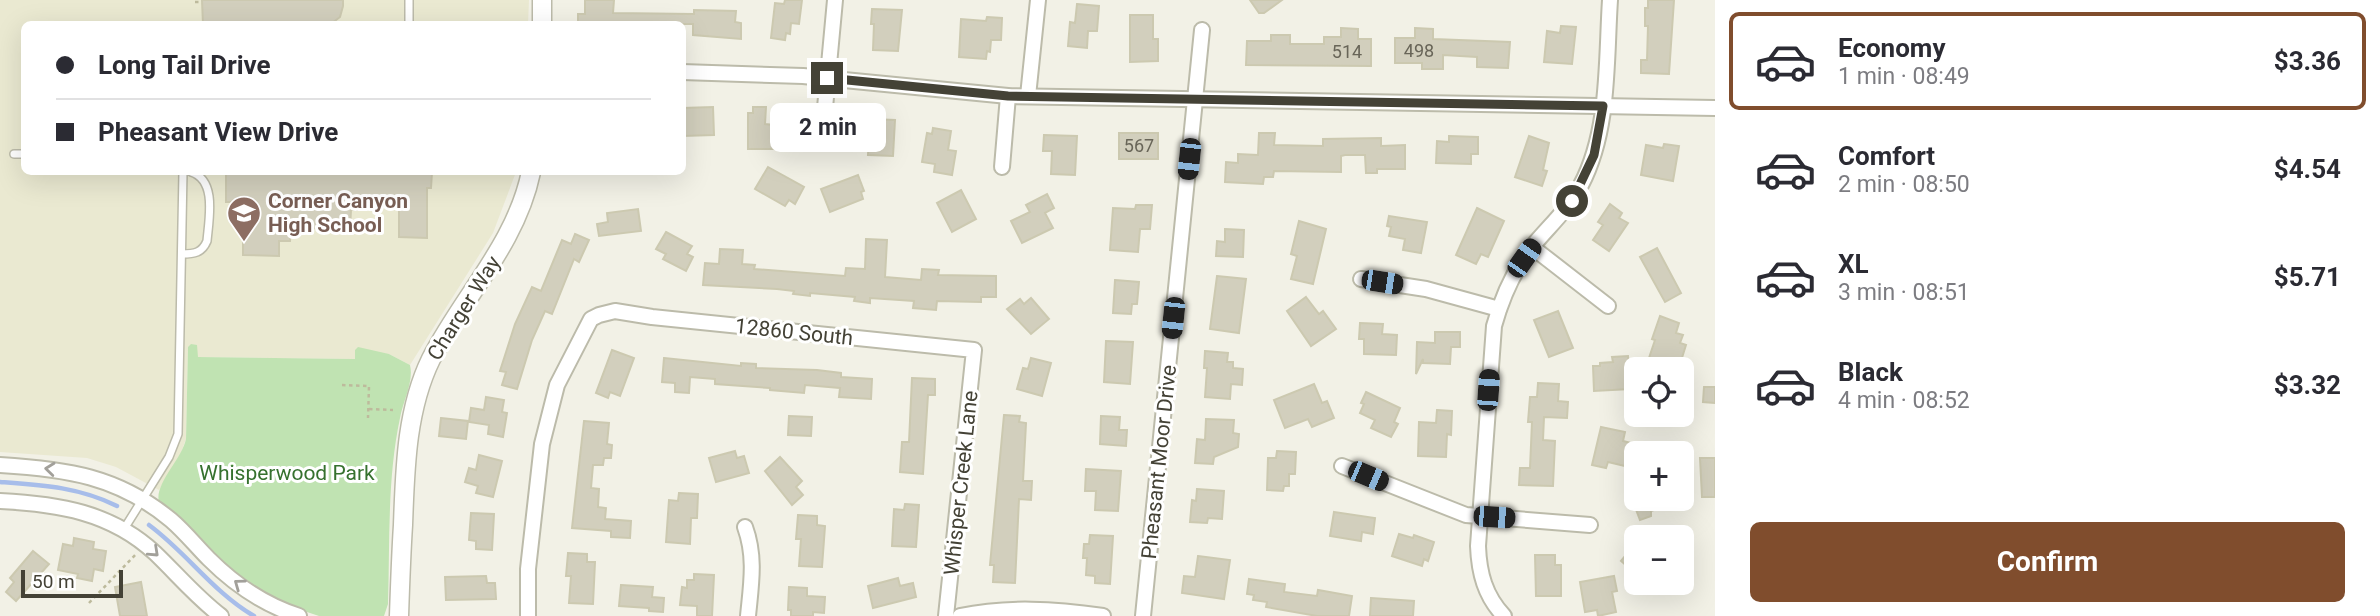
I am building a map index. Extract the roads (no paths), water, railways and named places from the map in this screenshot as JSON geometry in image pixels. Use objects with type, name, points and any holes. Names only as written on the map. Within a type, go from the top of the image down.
[{"type":"street","points":[[542,0],[542,21]]},
{"type":"street","points":[[822,140],[835,0]]},
{"type":"street","points":[[1028,96],[1038,0]]},
{"type":"street","points":[[1504,616],[1482,580],[1478,546],[1492,344],[1499,309],[1508,284],[1532,247],[1560,217],[1581,185],[1594,155],[1603,106],[1610,0]]},
{"type":"street","name":"Pheasant Moor Drive","points":[[1143,616],[1202,30]]},
{"type":"street","points":[[686,72],[827,78],[1008,96],[1715,108]]},
{"type":"street","points":[[1002,167],[1008,96]]},
{"type":"street","name":"Charger Way","points":[[400,616],[405,467],[419,394],[430,361],[442,339],[503,245],[518,212],[530,175]]},
{"type":"street","points":[[1532,247],[1608,306]]},
{"type":"street","points":[[1361,279],[1426,289],[1499,309]]},
{"type":"street","name":"12860 South","points":[[528,616],[528,569],[541,443],[557,385],[586,327],[598,314],[615,312],[974,350]]},
{"type":"street","name":"Whisper Creek Lane","points":[[946,616],[974,350]]},
{"type":"street","points":[[0,465],[83,474],[119,487],[142,499],[173,522],[236,583],[271,604],[299,616]]},
{"type":"street","points":[[1342,466],[1444,508],[1479,516],[1590,524]]},
{"type":"street","points":[[0,501],[40,503],[68,508],[96,516],[124,529],[149,548],[195,595],[221,616]]},
{"type":"street","points":[[745,527],[753,562],[748,616]]},
{"type":"street","points":[[960,616],[978,612],[1038,610],[1102,616]]},
{"type":"lane","points":[[409,0],[409,21]]},
{"type":"lane","points":[[14,154],[21,154]]},
{"type":"lane","points":[[124,529],[173,450],[178,435],[183,175]]},
{"type":"lane","points":[[182,254],[196,253],[207,241],[208,187],[200,175]]},
{"type":"waterway","points":[[0,482],[74,491],[117,506]]},
{"type":"waterway","points":[[149,525],[226,596],[254,616]]},
{"type":"place","name":"Corner Canyon High School","points":[[244,243]]},
{"type":"park label","name":"Whisperwood Park","points":[[287,473]]}]
